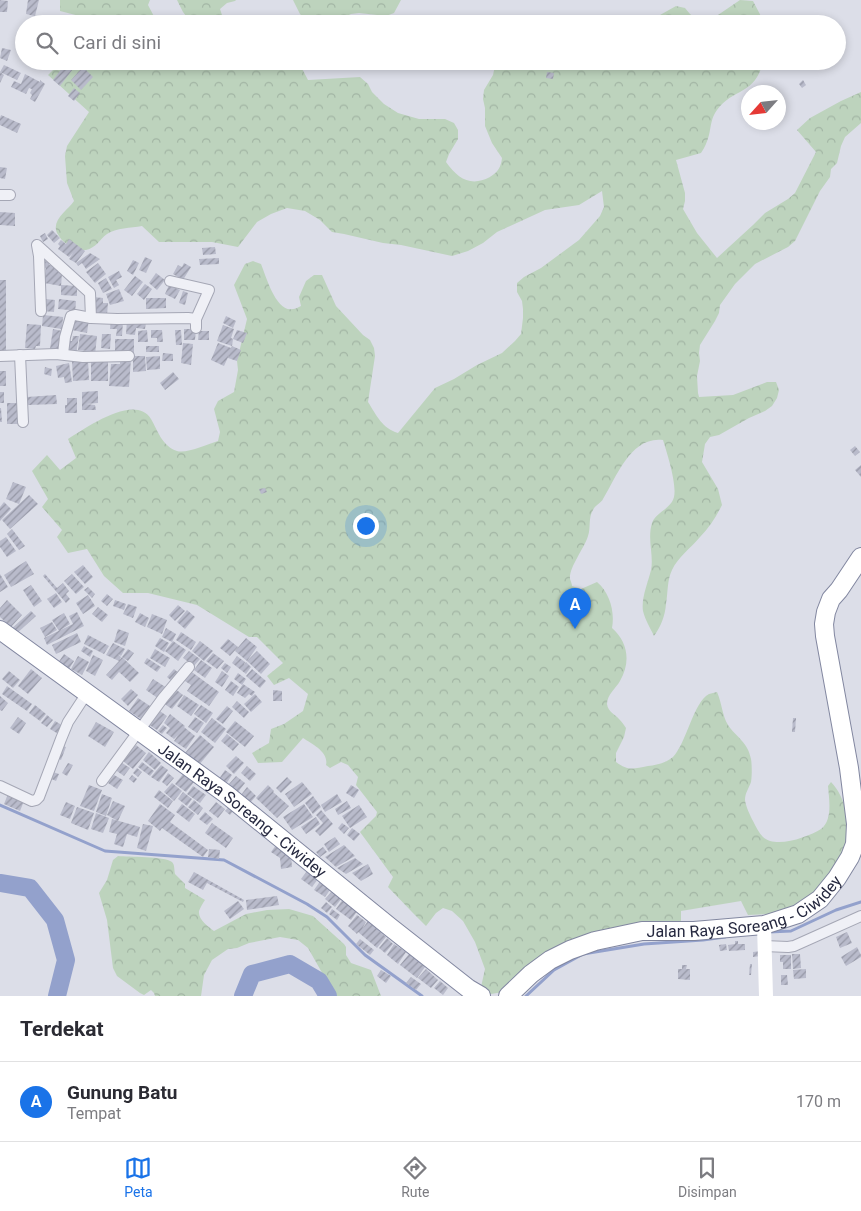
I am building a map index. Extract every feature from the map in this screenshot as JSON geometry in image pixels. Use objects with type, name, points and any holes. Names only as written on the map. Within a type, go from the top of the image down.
[{"type":"highway","name":"Jalan Raya Soreang - Ciwidey","points":[[508,996],[531,974],[550,960],[595,940],[642,932],[694,931],[764,934],[820,899],[844,868],[855,844],[856,824],[849,768],[824,624],[831,599],[861,557]]},
{"type":"highway","name":"Jalan Raya Soreang - Ciwidey","points":[[0,630],[226,794],[472,994]]},
{"type":"street","points":[[41,310],[37,245],[90,293],[91,318]]},
{"type":"street","points":[[63,354],[65,337],[71,316],[117,319],[188,318],[196,324],[209,290],[170,281]]},
{"type":"street","points":[[0,356],[63,354],[83,357],[129,356]]},
{"type":"street","points":[[20,355],[23,422]]},
{"type":"street","points":[[102,780],[163,698],[189,667]]},
{"type":"street","points":[[0,786],[32,801],[39,797],[55,750],[68,722],[86,693]]},
{"type":"street","points":[[764,934],[788,947],[794,946],[861,916]]},
{"type":"street","points":[[764,934],[766,996]]},
{"type":"green space","points":[[60,0],[150,0],[148,5],[153,15],[76,15],[60,11]]},
{"type":"green space","points":[[177,0],[236,0],[227,3],[220,9],[222,15],[185,15]]},
{"type":"green space","points":[[293,0],[401,0],[394,13],[389,15],[359,13],[349,15],[300,14]]},
{"type":"green space","points":[[740,0],[753,1],[760,15],[718,15]]},
{"type":"green space","points":[[676,6],[685,8],[691,15],[660,15]]},
{"type":"green space","points":[[53,70],[303,70],[308,80],[360,77],[384,104],[398,113],[419,119],[445,119],[454,123],[458,130],[458,139],[446,162],[460,177],[465,180],[477,181],[493,175],[499,169],[502,161],[485,126],[484,90],[494,70],[761,70],[751,85],[741,85],[741,91],[723,103],[717,110],[712,119],[707,142],[701,153],[676,160],[685,193],[683,209],[697,233],[717,258],[765,213],[795,193],[816,152],[797,130],[810,118],[861,92],[861,123],[845,137],[837,163],[831,169],[830,177],[820,191],[795,241],[788,247],[755,264],[735,284],[720,305],[715,321],[700,345],[700,361],[697,376],[699,397],[733,395],[767,382],[776,382],[779,390],[772,406],[719,435],[710,437],[705,444],[702,462],[718,489],[722,505],[709,526],[672,570],[668,582],[665,613],[654,636],[643,611],[644,596],[652,565],[650,535],[654,519],[670,505],[675,491],[663,440],[652,440],[642,444],[626,459],[603,499],[591,513],[588,536],[570,574],[572,586],[581,589],[597,582],[602,586],[612,609],[612,628],[622,640],[626,653],[626,667],[620,681],[608,698],[607,704],[610,711],[626,728],[616,753],[616,762],[627,768],[634,768],[658,764],[673,757],[682,743],[699,705],[709,694],[717,692],[728,725],[745,744],[751,759],[751,782],[745,800],[752,819],[763,837],[776,842],[784,842],[800,838],[821,829],[829,815],[828,786],[831,782],[840,795],[855,844],[822,889],[788,913],[748,915],[741,901],[681,911],[681,922],[598,936],[509,991],[485,995],[481,987],[485,969],[475,942],[463,921],[452,911],[443,908],[436,913],[426,926],[388,887],[393,877],[360,832],[376,816],[377,812],[356,785],[358,777],[348,765],[341,762],[330,768],[326,765],[325,756],[322,752],[303,738],[282,762],[258,763],[252,753],[269,743],[271,729],[284,724],[303,711],[308,694],[289,678],[274,685],[267,676],[283,663],[257,637],[249,637],[197,605],[148,593],[123,593],[104,576],[87,549],[68,553],[57,537],[62,530],[42,507],[48,499],[32,471],[47,455],[60,470],[76,458],[68,439],[98,421],[122,411],[134,410],[144,412],[151,419],[164,442],[177,451],[191,450],[218,441],[220,432],[214,409],[218,401],[234,392],[238,370],[237,361],[247,319],[234,285],[245,264],[253,261],[261,264],[277,300],[287,309],[301,306],[299,297],[306,281],[314,275],[322,275],[336,306],[370,340],[374,348],[375,356],[368,402],[384,425],[398,433],[435,388],[502,353],[521,334],[523,309],[522,301],[517,292],[517,283],[579,240],[600,216],[604,207],[602,191],[579,205],[545,210],[497,232],[483,243],[468,251],[452,256],[332,232],[320,220],[305,211],[287,208],[257,222],[238,247],[212,242],[159,242],[142,226],[115,230],[89,249],[84,250],[63,241],[57,233],[56,224],[74,201],[67,183],[65,156],[67,146],[89,112],[48,75]]},
{"type":"green space","points":[[118,856],[154,858],[172,862],[175,874],[185,884],[185,888],[205,900],[199,910],[199,914],[204,922],[214,931],[246,914],[267,910],[289,909],[313,916],[344,944],[346,955],[351,963],[371,970],[381,996],[337,996],[308,948],[298,940],[280,937],[228,949],[212,960],[204,975],[201,996],[155,996],[151,990],[144,995],[140,993],[117,976],[113,968],[107,920],[99,893],[107,880],[113,860]]},
{"type":"building","points":[[0,0],[8,1],[7,12],[0,12]]},
{"type":"building","points":[[28,0],[39,0],[35,15],[26,14]]},
{"type":"building","points":[[2,48],[11,50],[7,61],[0,58]]},
{"type":"building","points":[[4,65],[21,73],[17,80],[0,72]]},
{"type":"building","points":[[61,70],[72,70],[60,86],[53,80]]},
{"type":"building","points":[[80,70],[86,70],[93,77],[81,90],[71,80]]},
{"type":"building","points":[[0,72],[4,75],[0,83]]},
{"type":"building","points":[[547,72],[554,73],[553,79],[546,78]]},
{"type":"building","points":[[25,74],[45,84],[35,102],[30,99],[32,89],[29,88],[26,94],[11,87],[14,81],[21,84]]},
{"type":"building","points":[[803,80],[806,85],[802,88],[799,84]]},
{"type":"building","points":[[74,88],[80,93],[74,101],[68,96]]},
{"type":"building","points":[[1,115],[21,124],[17,133],[0,125]]},
{"type":"building","points":[[0,167],[7,168],[5,179],[0,178]]},
{"type":"building","points":[[0,212],[15,213],[15,226],[0,225]]},
{"type":"building","points":[[52,230],[60,238],[54,243],[47,235]]},
{"type":"building","points":[[45,233],[48,239],[43,242],[40,236]]},
{"type":"building","points":[[69,239],[85,251],[76,263],[69,259],[73,253],[69,257],[58,249],[60,246],[58,244],[61,240],[66,244]]},
{"type":"building","points":[[215,247],[216,254],[203,255],[202,248]]},
{"type":"building","points":[[90,253],[100,259],[86,269],[82,263],[78,266],[76,263]]},
{"type":"building","points":[[145,257],[152,260],[146,273],[139,270]]},
{"type":"building","points":[[219,258],[219,264],[200,265],[199,259]]},
{"type":"building","points":[[133,260],[139,263],[133,275],[127,271]]},
{"type":"building","points":[[44,261],[50,262],[49,265],[61,269],[61,286],[44,283],[46,268],[43,267]]},
{"type":"building","points":[[98,263],[106,274],[95,283],[86,272]]},
{"type":"building","points":[[184,263],[191,267],[183,280],[173,274],[178,265],[182,267]]},
{"type":"building","points":[[119,271],[122,277],[116,280],[119,285],[114,288],[108,277]]},
{"type":"building","points":[[156,273],[165,280],[157,290],[149,283]]},
{"type":"building","points":[[135,276],[143,282],[132,296],[124,290]]},
{"type":"building","points":[[106,278],[112,289],[103,293],[98,283]]},
{"type":"building","points":[[0,280],[6,280],[6,354],[0,354]]},
{"type":"building","points":[[145,284],[152,289],[144,300],[137,294]]},
{"type":"building","points":[[61,285],[77,286],[77,296],[61,295]]},
{"type":"building","points":[[169,285],[180,290],[175,299],[165,294]]},
{"type":"building","points":[[119,289],[124,301],[110,305],[106,294]]},
{"type":"building","points":[[183,291],[188,293],[185,305],[179,303]]},
{"type":"building","points":[[93,297],[103,298],[103,303],[108,303],[107,315],[91,313]]},
{"type":"building","points":[[146,298],[166,298],[166,308],[146,309]]},
{"type":"building","points":[[45,299],[55,300],[54,312],[43,311]]},
{"type":"building","points":[[59,299],[76,301],[75,314],[68,313],[69,310],[58,309]]},
{"type":"building","points":[[43,315],[63,317],[62,329],[42,326]]},
{"type":"building","points":[[74,316],[89,319],[87,333],[72,330]]},
{"type":"building","points":[[226,316],[236,321],[233,328],[223,323]]},
{"type":"building","points":[[127,320],[146,322],[145,329],[136,328],[135,335],[126,334]]},
{"type":"building","points":[[111,321],[123,321],[122,336],[116,336],[117,329],[110,329]]},
{"type":"building","points":[[27,324],[41,325],[40,346],[36,346],[35,349],[25,348]]},
{"type":"building","points":[[223,325],[234,329],[231,338],[233,339],[232,346],[217,341]]},
{"type":"building","points":[[53,329],[62,331],[60,351],[50,349]]},
{"type":"building","points":[[184,329],[196,329],[195,340],[184,340]]},
{"type":"building","points":[[147,330],[148,342],[138,342],[138,331]]},
{"type":"building","points":[[151,330],[162,330],[163,342],[157,342],[157,338],[151,338]]},
{"type":"building","points":[[175,330],[181,330],[182,345],[176,345]]},
{"type":"building","points":[[237,330],[247,333],[243,343],[233,339]]},
{"type":"building","points":[[199,331],[209,331],[209,340],[198,340]]},
{"type":"building","points":[[80,334],[97,336],[95,355],[87,354],[87,351],[78,350]]},
{"type":"building","points":[[102,334],[111,334],[110,349],[101,348]]},
{"type":"building","points":[[73,336],[79,336],[76,354],[68,353],[69,341],[72,341]]},
{"type":"building","points":[[115,339],[134,339],[134,353],[115,353]]},
{"type":"building","points":[[183,343],[193,344],[191,365],[181,363]]},
{"type":"building","points":[[218,343],[241,350],[237,361],[228,358],[230,353],[224,366],[211,360]]},
{"type":"building","points":[[146,346],[159,346],[159,352],[146,352]]},
{"type":"building","points":[[163,353],[173,354],[173,361],[162,361]]},
{"type":"building","points":[[133,356],[145,356],[146,371],[133,372]]},
{"type":"building","points":[[160,356],[160,369],[147,370],[146,357]]},
{"type":"building","points":[[120,357],[131,358],[129,387],[109,386],[111,364],[120,364]]},
{"type":"building","points":[[88,360],[89,380],[73,381],[72,361]]},
{"type":"building","points":[[91,360],[108,360],[108,381],[91,381]]},
{"type":"building","points":[[69,363],[72,382],[65,383],[64,377],[58,378],[56,366]]},
{"type":"building","points":[[45,367],[52,369],[51,376],[44,374]]},
{"type":"building","points":[[0,371],[6,371],[6,386],[0,386]]},
{"type":"building","points":[[173,372],[179,379],[165,390],[160,383]]},
{"type":"building","points":[[98,391],[98,403],[86,404],[95,405],[96,410],[82,410],[82,392]]},
{"type":"building","points":[[0,392],[4,392],[4,403],[0,403]]},
{"type":"building","points":[[56,395],[57,404],[28,405],[27,397]]},
{"type":"building","points":[[67,398],[77,398],[77,413],[65,413]]},
{"type":"building","points":[[7,403],[21,403],[21,424],[7,424]]},
{"type":"building","points":[[1,408],[2,422],[0,422]]},
{"type":"building","points":[[855,446],[860,452],[855,456],[850,450]]},
{"type":"building","points":[[861,465],[861,477],[855,470]]},
{"type":"building","points":[[13,482],[26,487],[19,504],[6,499]]},
{"type":"building","points":[[265,488],[267,492],[261,494],[259,489]]},
{"type":"building","points":[[29,495],[38,504],[10,529],[2,520]]},
{"type":"building","points":[[4,502],[11,509],[0,521],[0,507]]},
{"type":"building","points":[[12,529],[25,546],[19,550],[7,534]]},
{"type":"building","points":[[6,537],[16,551],[7,557],[0,547],[0,541]]},
{"type":"building","points":[[26,561],[34,574],[11,587],[4,575]]},
{"type":"building","points":[[83,565],[93,577],[85,584],[74,572]]},
{"type":"building","points":[[0,574],[8,587],[0,592]]},
{"type":"building","points":[[45,574],[57,588],[63,583],[69,591],[66,594],[70,599],[66,603],[43,576]]},
{"type":"building","points":[[72,574],[84,587],[76,594],[64,581]]},
{"type":"building","points":[[31,585],[42,601],[34,607],[23,590]]},
{"type":"building","points":[[88,587],[95,594],[92,598],[84,590]]},
{"type":"building","points":[[56,593],[62,602],[54,608],[47,599]]},
{"type":"building","points":[[107,594],[113,599],[107,606],[101,601]]},
{"type":"building","points":[[88,595],[95,606],[83,614],[76,603]]},
{"type":"building","points":[[7,600],[22,615],[11,627],[0,617],[0,608]]},
{"type":"building","points":[[115,600],[126,604],[124,610],[113,606]]},
{"type":"building","points":[[128,604],[137,607],[133,618],[123,614]]},
{"type":"building","points":[[178,605],[185,611],[175,621],[169,615]]},
{"type":"building","points":[[98,607],[108,615],[102,622],[92,614]]},
{"type":"building","points":[[187,610],[195,617],[185,629],[177,622]]},
{"type":"building","points":[[31,611],[36,616],[15,635],[10,630]]},
{"type":"building","points":[[77,612],[84,626],[47,645],[44,638],[73,624],[69,616]]},
{"type":"building","points":[[64,613],[70,624],[59,631],[52,620]]},
{"type":"building","points":[[140,613],[149,618],[145,627],[135,622]]},
{"type":"building","points":[[152,614],[167,620],[162,634],[147,627]]},
{"type":"building","points":[[52,622],[57,630],[45,637],[40,628]]},
{"type":"building","points":[[166,628],[176,634],[172,642],[162,637]]},
{"type":"building","points":[[118,629],[129,633],[125,646],[114,642]]},
{"type":"building","points":[[181,632],[196,642],[191,650],[176,640]]},
{"type":"building","points":[[77,633],[81,642],[56,654],[52,645]]},
{"type":"building","points":[[88,635],[109,646],[104,654],[84,644]]},
{"type":"building","points":[[160,638],[169,643],[164,652],[155,646]]},
{"type":"building","points":[[246,638],[257,647],[247,661],[235,651]]},
{"type":"building","points":[[228,639],[238,647],[230,656],[220,648]]},
{"type":"building","points":[[173,641],[186,650],[178,661],[165,651]]},
{"type":"building","points":[[200,641],[213,651],[204,661],[192,651]]},
{"type":"building","points":[[113,643],[125,649],[121,656],[118,654],[121,657],[119,661],[106,655]]},
{"type":"building","points":[[84,646],[93,651],[90,657],[81,651]]},
{"type":"building","points":[[128,649],[134,653],[128,661],[122,657]]},
{"type":"building","points":[[155,649],[170,658],[165,667],[150,658]]},
{"type":"building","points":[[189,651],[200,659],[194,666],[183,658]]},
{"type":"building","points":[[257,651],[270,664],[261,674],[247,661]]},
{"type":"building","points":[[213,653],[224,661],[217,669],[206,661]]},
{"type":"building","points":[[64,654],[74,661],[67,672],[56,666]]},
{"type":"building","points":[[93,655],[103,660],[95,676],[86,671]]},
{"type":"building","points":[[78,656],[89,662],[82,675],[71,669]]},
{"type":"building","points":[[237,656],[245,662],[244,665],[246,662],[251,667],[246,674],[232,663]]},
{"type":"building","points":[[122,657],[139,673],[130,682],[119,672],[112,680],[106,675]]},
{"type":"building","points":[[147,658],[161,667],[157,672],[144,663]]},
{"type":"building","points":[[201,660],[212,668],[205,678],[194,670]]},
{"type":"building","points":[[225,663],[231,667],[227,673],[221,668]]},
{"type":"building","points":[[31,669],[42,678],[28,694],[18,686]]},
{"type":"building","points":[[174,669],[181,675],[174,683],[167,677]]},
{"type":"building","points":[[252,669],[266,681],[260,688],[246,676]]},
{"type":"building","points":[[189,670],[219,692],[209,706],[187,691],[191,685],[182,679]]},
{"type":"building","points":[[9,671],[20,680],[13,688],[2,679]]},
{"type":"building","points":[[222,671],[229,676],[222,687],[215,682]]},
{"type":"building","points":[[238,673],[246,679],[242,685],[234,679]]},
{"type":"building","points":[[153,679],[167,688],[159,699],[146,690]]},
{"type":"building","points":[[231,681],[239,687],[233,696],[225,690]]},
{"type":"building","points":[[243,684],[255,692],[252,696],[249,694],[245,698],[237,693]]},
{"type":"building","points":[[7,686],[32,704],[27,711],[2,694]]},
{"type":"building","points":[[174,688],[183,695],[172,709],[163,703]]},
{"type":"building","points":[[131,689],[138,695],[128,706],[121,699]]},
{"type":"building","points":[[273,690],[282,691],[282,701],[273,701]]},
{"type":"building","points":[[255,694],[262,702],[251,712],[244,704]]},
{"type":"building","points":[[184,695],[199,705],[191,716],[177,706]]},
{"type":"building","points":[[0,696],[8,703],[2,711],[0,710]]},
{"type":"building","points":[[138,698],[153,708],[144,721],[129,711]]},
{"type":"building","points":[[237,701],[249,712],[244,718],[232,707]]},
{"type":"building","points":[[35,705],[46,714],[40,721],[29,713]]},
{"type":"building","points":[[201,705],[213,713],[206,723],[194,714]]},
{"type":"building","points":[[227,706],[233,711],[223,724],[216,719]]},
{"type":"building","points":[[157,709],[167,716],[157,730],[148,724]]},
{"type":"building","points":[[170,714],[195,736],[186,749],[174,741],[178,735],[174,739],[166,733],[170,728],[164,723]]},
{"type":"building","points":[[47,715],[53,720],[47,727],[41,723]]},
{"type":"building","points":[[18,717],[26,723],[19,734],[10,728]]},
{"type":"building","points":[[195,717],[204,723],[197,733],[188,727]]},
{"type":"building","points":[[212,718],[226,729],[215,743],[201,732]]},
{"type":"building","points":[[793,718],[796,718],[795,732],[792,732]]},
{"type":"building","points":[[55,721],[65,727],[60,735],[50,729]]},
{"type":"building","points":[[235,721],[254,736],[245,747],[226,732]]},
{"type":"building","points":[[96,722],[114,732],[105,747],[88,736]]},
{"type":"building","points":[[163,725],[167,728],[162,734],[158,731]]},
{"type":"building","points":[[227,734],[239,744],[233,751],[221,741]]},
{"type":"building","points":[[200,735],[214,747],[199,765],[185,753]]},
{"type":"building","points":[[59,745],[66,747],[61,760],[54,757]]},
{"type":"building","points":[[136,745],[146,753],[133,769],[123,761]]},
{"type":"building","points":[[149,752],[161,763],[155,770],[143,760]]},
{"type":"building","points":[[236,756],[244,763],[234,774],[226,766]]},
{"type":"building","points":[[119,761],[130,768],[124,776],[114,769]]},
{"type":"building","points":[[142,762],[154,771],[150,776],[138,767]]},
{"type":"building","points":[[68,763],[73,765],[67,776],[62,773]]},
{"type":"building","points":[[161,765],[168,770],[159,782],[151,777]]},
{"type":"building","points":[[247,766],[256,774],[250,781],[241,773]]},
{"type":"building","points":[[137,768],[142,772],[138,777],[133,773]]},
{"type":"building","points":[[225,770],[232,775],[226,784],[219,779]]},
{"type":"building","points":[[50,771],[59,774],[56,781],[47,777]]},
{"type":"building","points":[[168,773],[174,778],[167,786],[162,782]]},
{"type":"building","points":[[183,774],[194,782],[186,792],[175,784]]},
{"type":"building","points":[[114,775],[123,780],[117,789],[108,783]]},
{"type":"building","points":[[132,775],[137,779],[134,783],[129,779]]},
{"type":"building","points":[[236,776],[245,783],[238,792],[229,784]]},
{"type":"building","points":[[287,777],[292,782],[281,793],[276,788]]},
{"type":"building","points":[[302,782],[312,794],[294,807],[285,794]]},
{"type":"building","points":[[172,783],[182,791],[174,801],[164,792]]},
{"type":"building","points":[[89,785],[102,790],[94,811],[80,806]]},
{"type":"building","points":[[268,785],[289,806],[277,818],[256,798]]},
{"type":"building","points":[[351,785],[359,790],[354,798],[346,793]]},
{"type":"building","points":[[193,786],[206,795],[200,803],[187,794]]},
{"type":"building","points":[[247,787],[256,796],[250,803],[241,795]]},
{"type":"building","points":[[159,790],[173,801],[168,808],[154,797]]},
{"type":"building","points":[[183,792],[192,799],[187,806],[178,799]]},
{"type":"building","points":[[8,794],[24,801],[20,811],[4,804]]},
{"type":"building","points":[[102,794],[112,798],[106,816],[96,812]]},
{"type":"building","points":[[337,794],[342,802],[325,812],[321,805]]},
{"type":"building","points":[[313,796],[321,807],[313,814],[305,803]]},
{"type":"building","points":[[194,800],[203,808],[198,815],[188,807]]},
{"type":"building","points":[[113,801],[125,806],[118,821],[107,815]]},
{"type":"building","points":[[347,801],[351,808],[338,815],[335,809]]},
{"type":"building","points":[[66,802],[75,806],[70,819],[60,815]]},
{"type":"building","points":[[216,802],[225,809],[218,818],[209,811]]},
{"type":"building","points":[[160,804],[175,815],[170,822],[208,850],[203,857],[162,828],[160,831],[148,821]]},
{"type":"building","points":[[182,804],[195,814],[189,822],[176,812]]},
{"type":"building","points":[[304,804],[313,817],[292,830],[283,817]]},
{"type":"building","points":[[359,805],[367,817],[350,828],[342,816]]},
{"type":"building","points":[[77,807],[94,813],[88,830],[71,823]]},
{"type":"building","points":[[229,807],[233,811],[230,815],[225,811]]},
{"type":"building","points":[[321,810],[333,824],[320,836],[315,831],[323,823],[316,815]]},
{"type":"building","points":[[205,812],[213,819],[207,825],[199,819]]},
{"type":"building","points":[[96,813],[109,818],[103,833],[91,829]]},
{"type":"building","points":[[316,817],[320,824],[306,834],[301,827]]},
{"type":"building","points":[[112,819],[140,827],[137,837],[127,834],[123,847],[114,844],[117,834],[109,832]]},
{"type":"building","points":[[212,823],[233,838],[226,848],[205,833]]},
{"type":"building","points":[[342,823],[349,828],[344,834],[338,828]]},
{"type":"building","points":[[143,824],[153,826],[146,851],[137,848]]},
{"type":"building","points":[[352,828],[360,834],[354,841],[347,835]]},
{"type":"building","points":[[335,837],[340,844],[329,852],[324,844]]},
{"type":"building","points":[[276,845],[291,855],[292,867],[281,869],[280,858],[271,852]]},
{"type":"building","points":[[344,845],[355,856],[336,867],[325,857]]},
{"type":"building","points":[[323,847],[327,852],[320,857],[316,852]]},
{"type":"building","points":[[209,849],[220,850],[219,859],[208,857]]},
{"type":"building","points":[[355,858],[363,864],[346,874],[337,868]]},
{"type":"building","points":[[368,864],[373,874],[361,881],[352,873]]},
{"type":"building","points":[[307,871],[318,879],[312,887],[301,879]]},
{"type":"building","points":[[194,872],[244,900],[243,902],[207,883],[203,890],[188,882]]},
{"type":"building","points":[[321,880],[332,887],[325,897],[314,890]]},
{"type":"building","points":[[333,890],[342,898],[335,907],[325,899]]},
{"type":"building","points":[[277,896],[279,905],[247,910],[246,900]]},
{"type":"building","points":[[343,899],[358,910],[351,920],[336,909]]},
{"type":"building","points":[[238,901],[244,909],[230,919],[224,911]]},
{"type":"building","points":[[326,902],[332,907],[327,913],[321,908]]},
{"type":"building","points":[[332,909],[340,915],[337,920],[329,914]]},
{"type":"building","points":[[357,915],[366,922],[362,929],[368,921],[386,937],[377,948],[348,926]]},
{"type":"building","points":[[847,932],[852,943],[840,948],[836,937]]},
{"type":"building","points":[[387,938],[393,944],[385,953],[379,948]]},
{"type":"building","points":[[360,939],[374,950],[370,955],[356,944]]},
{"type":"building","points":[[735,941],[738,941],[738,944],[745,944],[745,950],[729,951],[728,945],[735,944]]},
{"type":"building","points":[[394,944],[406,952],[398,964],[387,955]]},
{"type":"building","points":[[726,944],[727,950],[720,951],[719,945]]},
{"type":"building","points":[[857,947],[861,957],[846,966],[841,957]]},
{"type":"building","points":[[760,951],[761,956],[753,957],[753,952]]},
{"type":"building","points":[[409,954],[425,967],[417,978],[400,965]]},
{"type":"building","points":[[792,954],[800,954],[801,968],[793,969]]},
{"type":"building","points":[[780,955],[791,955],[791,969],[783,969]]},
{"type":"building","points":[[750,964],[752,964],[751,975],[749,975]]},
{"type":"building","points":[[682,965],[687,965],[686,969],[690,969],[690,980],[678,979],[678,969],[682,969]]},
{"type":"building","points":[[426,969],[438,980],[431,988],[418,978]]},
{"type":"building","points":[[806,969],[806,978],[794,979],[793,970]]},
{"type":"building","points":[[381,970],[391,976],[386,983],[377,976]]},
{"type":"building","points":[[781,975],[787,975],[788,985],[781,985]]},
{"type":"building","points":[[411,977],[421,984],[416,990],[406,983]]},
{"type":"building","points":[[440,981],[448,988],[443,995],[434,988]]},
{"type":"waterway","points":[[0,805],[105,851],[224,860],[307,904],[327,917],[365,955],[422,996]]},
{"type":"waterway","points":[[0,883],[30,888],[55,920],[66,960],[57,996]]},
{"type":"waterway","points":[[769,932],[791,931],[836,910],[861,902]]},
{"type":"waterway","points":[[526,996],[554,970],[583,954],[644,944],[725,937]]},
{"type":"waterway","points":[[243,996],[252,974],[290,964],[319,981],[328,996]]},
{"type":"place","name":"Gunung Batu","points":[[575,629]]}]
